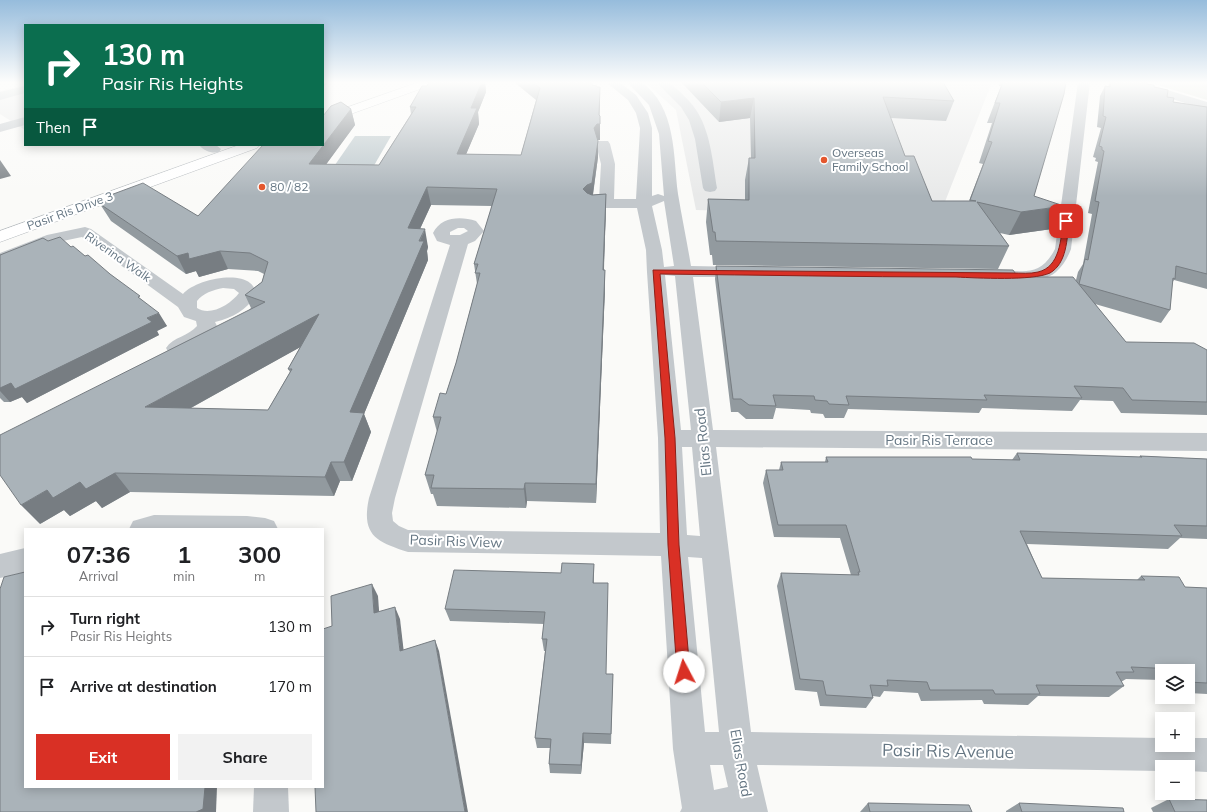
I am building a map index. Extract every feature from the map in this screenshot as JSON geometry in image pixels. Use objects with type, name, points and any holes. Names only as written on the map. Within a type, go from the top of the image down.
[{"type":"main road","name":"Pasir Ris Drive 3","points":[[0,224],[215,146]]},
{"type":"main road","name":"Pasir Ris Drive 3","points":[[0,237],[249,146]]},
{"type":"street","points":[[644,120],[646,128],[644,204],[654,250],[656,272],[670,438],[674,545],[690,749],[699,812],[749,806]]},
{"type":"street","name":"Elias Road","points":[[662,120],[666,134],[671,194],[683,271],[737,748],[749,806]]},
{"type":"street","points":[[695,120],[699,129],[710,188]]},
{"type":"street","points":[[968,275],[1039,274],[1048,271],[1057,262],[1063,249],[1079,120]]},
{"type":"street","points":[[0,128],[24,121]]},
{"type":"street","points":[[603,144],[608,164],[599,205],[644,204],[671,194]]},
{"type":"street","points":[[644,204],[674,217]]},
{"type":"street","name":"Riverina Walk","points":[[0,259],[67,234],[85,232],[167,292],[186,304],[187,310],[191,313],[204,317]]},
{"type":"street","name":"Pasir Ris View","points":[[460,241],[382,498],[379,517],[384,529],[392,537],[408,541],[674,545],[714,548]]},
{"type":"street","points":[[656,272],[757,272]]},
{"type":"street","points":[[160,355],[201,334],[207,326],[204,317],[218,315],[237,307],[244,301],[248,293],[246,288],[233,282],[212,285],[196,292],[190,297],[186,304]]},
{"type":"street","name":"Pasir Ris Terrace","points":[[670,438],[1207,442]]},
{"type":"street","points":[[146,528],[154,526],[256,528]]},
{"type":"street","points":[[0,566],[24,560]]},
{"type":"street","name":"Pasir Ris Avenue","points":[[690,749],[737,748],[1207,755]]},
{"type":"street","points":[[271,788],[271,812]]},
{"type":"shaded area","points":[[9,120],[24,120],[24,129]]},
{"type":"shaded area","name":"Overseas Family School","points":[[678,120],[977,120],[939,217],[696,210]]},
{"type":"shaded area","points":[[355,136],[391,136],[368,176],[328,175]]},
{"type":"building","points":[[324,120],[343,120],[324,144]]},
{"type":"building","points":[[408,120],[472,120],[457,154],[521,155],[531,120],[600,120],[600,124],[597,124],[594,128],[598,141],[592,183],[583,189],[592,195],[606,194],[603,270],[605,270],[596,484],[525,483],[524,489],[431,488],[434,475],[425,475],[441,417],[433,417],[440,393],[446,394],[456,363],[480,273],[475,273],[478,264],[474,264],[497,189],[427,187],[408,228],[425,229],[419,241],[424,241],[350,412],[364,413],[344,462],[331,462],[325,477],[115,473],[86,489],[80,482],[53,498],[47,490],[21,505],[0,475],[0,435],[265,302],[245,295],[262,282],[268,262],[250,253],[220,251],[189,259],[188,253],[177,256],[100,204],[113,199],[108,196],[143,183],[198,216],[262,146],[323,146],[309,164],[379,165]],"holes":[[[319,314],[288,369],[292,369],[268,410],[145,407]]]},
{"type":"building","points":[[754,120],[892,120],[905,156],[914,156],[932,201],[976,201],[970,200],[992,142],[988,141],[995,120],[1056,120],[1034,196],[1064,206],[1021,212],[977,202],[1009,246],[716,241],[715,232],[713,232],[708,199],[749,200],[749,158],[755,158]]},
{"type":"building","points":[[1105,120],[1207,120],[1207,274],[1176,266],[1175,279],[1173,278],[1170,310],[1079,284],[1085,259],[1088,260],[1099,202],[1095,201],[1104,151],[1102,150],[1102,147],[1099,146]]},
{"type":"building","points":[[60,237],[71,247],[73,246],[85,256],[88,255],[159,313],[147,318],[152,322],[15,389],[11,383],[0,388],[0,255],[43,238],[48,241]]},
{"type":"building","points":[[716,266],[1013,270],[1018,277],[1073,277],[1126,342],[1194,343],[1207,350],[1207,402],[1132,400],[1123,388],[1074,386],[1082,398],[984,395],[987,400],[846,396],[849,405],[829,404],[827,401],[815,400],[814,396],[773,395],[776,406],[749,405],[741,399],[733,399]]},
{"type":"building","points":[[1017,453],[1207,459],[1207,526],[1174,525],[1182,536],[1020,531],[1042,578],[1145,580],[1141,576],[1179,577],[1185,587],[1207,588],[1207,683],[1195,682],[1195,664],[1155,664],[1155,668],[1131,667],[1134,672],[1116,672],[1124,686],[1036,685],[1040,694],[995,694],[993,690],[930,690],[927,682],[887,680],[888,686],[870,685],[873,698],[826,695],[823,681],[800,679],[781,573],[859,575],[858,572],[860,572],[846,525],[778,525],[766,470],[783,470],[781,462],[828,462],[826,457],[971,457],[972,459],[1020,460]]},
{"type":"building","points":[[562,563],[594,564],[593,583],[608,583],[606,674],[613,674],[611,734],[583,733],[581,765],[549,764],[551,739],[535,738],[547,639],[542,639],[545,612],[445,609],[454,570],[561,573]]},
{"type":"building","points":[[24,572],[24,788],[205,788],[203,809],[196,812],[0,812],[0,589],[4,577]]},
{"type":"building","points":[[372,584],[374,613],[395,607],[400,651],[435,640],[465,812],[316,812],[315,788],[324,788],[324,629],[332,626],[331,596]]},
{"type":"building","points":[[1169,800],[1207,800],[1207,812],[1175,812]]},
{"type":"building","points":[[868,803],[969,805],[972,812],[870,812]]},
{"type":"building","points":[[1019,803],[1123,808],[1124,812],[1022,812]]},
{"type":"place","name":"Overseas Family School","points":[[824,160]]},
{"type":"place","name":"80 / 82","points":[[262,187]]},
{"type":"route","points":[[684,672],[674,545],[670,438],[656,272],[683,271],[1012,276],[1039,274],[1048,271],[1057,262],[1063,249],[1066,221]]}]
